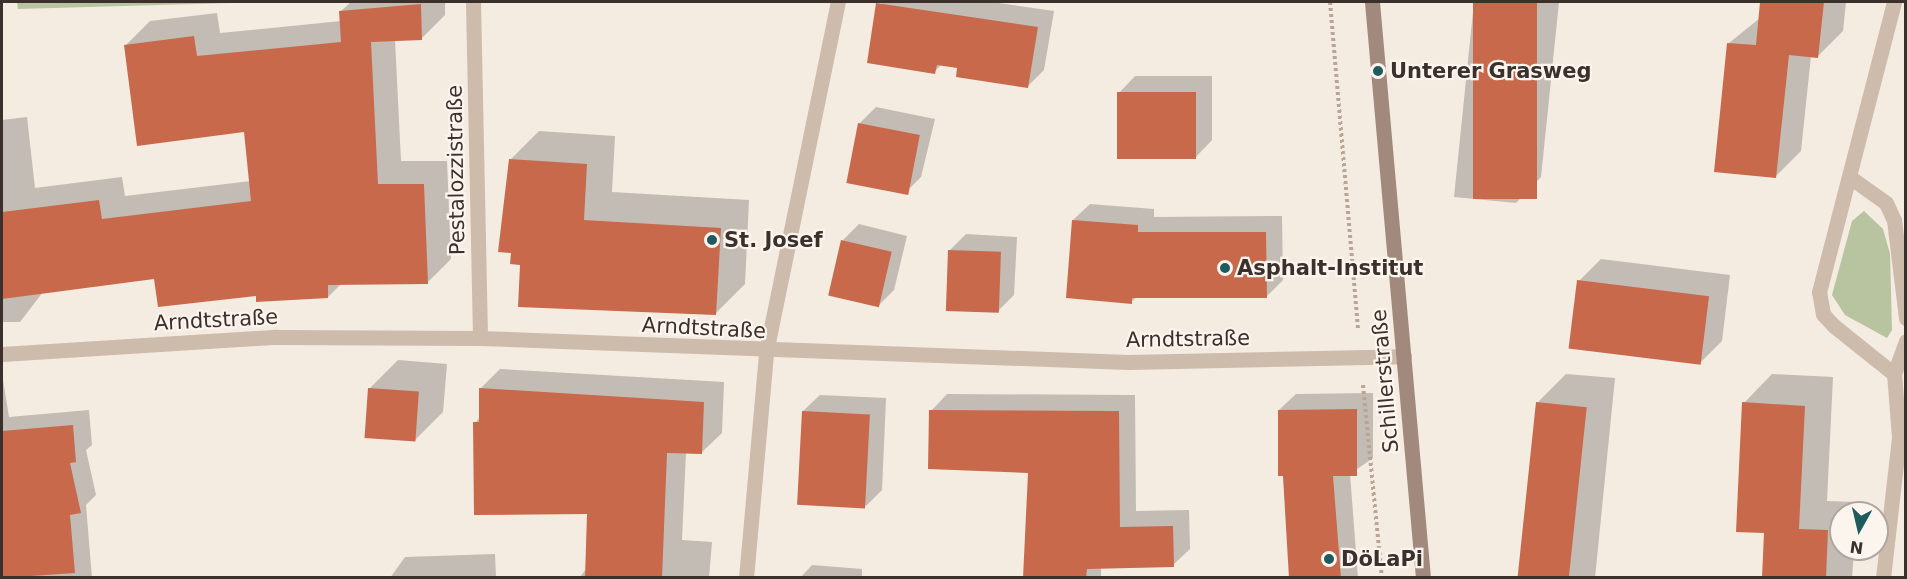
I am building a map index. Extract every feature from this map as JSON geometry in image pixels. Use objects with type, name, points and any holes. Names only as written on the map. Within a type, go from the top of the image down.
[{"type":"main road","name":"Schillerstraße","points":[[1372,2],[1423,578]]},
{"type":"street","name":"Pestalozzistraße","points":[[473,2],[480,338]]},
{"type":"street","points":[[746,578],[766,352],[838,2]]},
{"type":"street","points":[[1894,2],[1820,303],[1834,326],[1894,374]]},
{"type":"street","points":[[1851,178],[1886,203],[1894,220],[1905,318]]},
{"type":"street","name":"Arndtstraße","points":[[2,354],[276,337],[480,338],[766,352],[1128,362],[1404,356]]},
{"type":"street","points":[[1883,578],[1899,437],[1894,374],[1905,341]]},
{"type":"path","points":[[1330,2],[1360,357],[1382,578]]},
{"type":"green space","points":[[17,2],[263,2],[18,9]]},
{"type":"green space","points":[[1864,211],[1883,229],[1890,254],[1892,330],[1887,338],[1845,315],[1832,295],[1852,221]]},
{"type":"building","points":[[1473,2],[1537,2],[1537,199],[1473,199]]},
{"type":"building","points":[[1760,2],[1824,2],[1818,58],[1789,55],[1776,178],[1714,172],[1727,43],[1756,45]]},
{"type":"building","points":[[876,3],[1038,27],[1028,88],[956,77],[957,68],[937,65],[935,74],[867,63]]},
{"type":"building","points":[[421,4],[422,40],[371,42],[378,184],[424,184],[428,284],[328,285],[328,298],[256,302],[256,296],[158,307],[154,279],[2,299],[2,212],[99,200],[102,219],[251,201],[244,132],[137,146],[124,45],[194,36],[197,56],[341,42],[339,11]]},
{"type":"building","points":[[1117,92],[1196,92],[1196,159],[1117,159]]},
{"type":"building","points":[[858,123],[920,135],[908,195],[846,183]]},
{"type":"building","points":[[509,159],[587,164],[584,220],[721,228],[716,315],[518,307],[520,265],[510,264],[511,253],[498,252]]},
{"type":"building","points":[[1072,220],[1138,225],[1138,232],[1266,232],[1267,298],[1132,298],[1132,304],[1066,298]]},
{"type":"building","points":[[841,240],[892,252],[879,307],[828,296]]},
{"type":"building","points":[[948,250],[1001,252],[999,313],[946,311]]},
{"type":"building","points":[[1577,280],[1709,296],[1701,365],[1569,348]]},
{"type":"building","points":[[368,388],[419,392],[415,441],[365,438]]},
{"type":"building","points":[[479,388],[704,402],[702,454],[667,453],[662,578],[585,578],[587,514],[474,515],[473,422],[479,422]]},
{"type":"building","points":[[1536,402],[1587,407],[1569,578],[1518,578]]},
{"type":"building","points":[[1742,402],[1805,406],[1799,529],[1828,530],[1826,578],[1762,578],[1764,533],[1736,532]]},
{"type":"building","points":[[1357,409],[1357,476],[1333,476],[1341,578],[1289,578],[1283,476],[1278,476],[1278,410]]},
{"type":"building","points":[[929,410],[1119,411],[1120,527],[1173,526],[1174,567],[1087,569],[1086,578],[1023,578],[1028,473],[928,469]]},
{"type":"building","points":[[802,411],[870,415],[865,508],[797,505]]},
{"type":"building","points":[[73,425],[76,462],[70,463],[81,513],[70,515],[75,573],[2,578],[2,431]]},
{"type":"place","name":"Unterer Grasweg","points":[[1378,71]]},
{"type":"place","name":"St. Josef","points":[[712,240]]},
{"type":"place","name":"Asphalt-Institut","points":[[1225,268]]},
{"type":"place","name":"DöLaPi","points":[[1329,559]]}]
